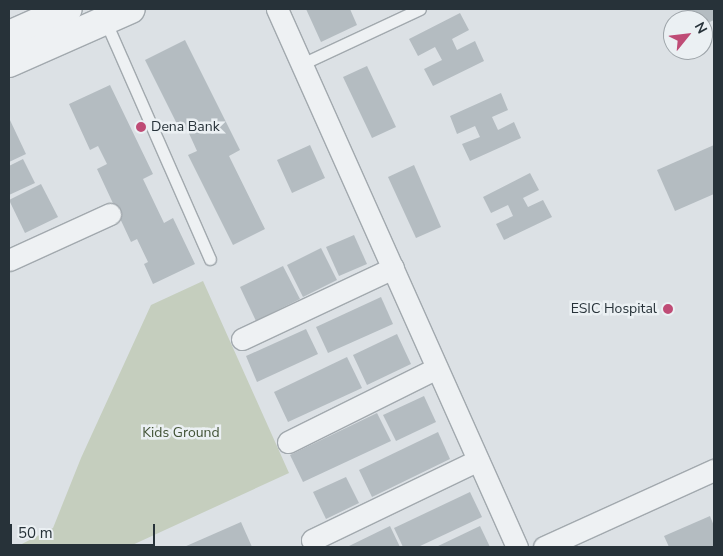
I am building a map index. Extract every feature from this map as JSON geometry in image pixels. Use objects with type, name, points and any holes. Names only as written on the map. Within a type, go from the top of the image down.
[{"type":"street","points":[[9,35],[68,9]]},
{"type":"street","points":[[9,63],[131,9]]},
{"type":"street","points":[[278,9],[517,547]]},
{"type":"street","points":[[9,260],[110,214]]},
{"type":"street","points":[[242,339],[393,268]]},
{"type":"street","points":[[288,442],[437,368]]},
{"type":"street","points":[[312,540],[478,460]]},
{"type":"street","points":[[544,547],[714,470]]},
{"type":"lane","points":[[302,64],[420,9]]},
{"type":"lane","points":[[105,20],[210,258]]},
{"type":"green space","name":"Kids Ground","points":[[203,281],[289,473],[128,547],[16,547],[53,528],[81,458],[151,305]]},
{"type":"building","points":[[306,9],[350,9],[357,25],[321,42]]},
{"type":"building","points":[[714,9],[714,20],[713,10],[687,10]]},
{"type":"building","points":[[460,13],[469,30],[452,39],[457,50],[475,41],[484,61],[433,86],[424,69],[442,60],[435,47],[418,56],[409,39]]},
{"type":"building","points":[[185,40],[240,150],[229,156],[265,229],[233,245],[188,155],[197,151],[187,129],[181,132],[145,60]]},
{"type":"building","points":[[367,66],[396,127],[372,138],[343,77]]},
{"type":"building","points":[[110,85],[153,174],[143,179],[164,223],[173,218],[195,264],[153,284],[144,264],[148,262],[137,239],[131,242],[97,169],[107,164],[98,146],[90,150],[69,104]]},
{"type":"building","points":[[501,93],[508,110],[492,117],[498,130],[514,122],[521,138],[470,161],[462,144],[480,137],[475,126],[457,134],[450,116]]},
{"type":"building","points":[[9,118],[26,154],[9,162]]},
{"type":"building","points":[[310,145],[325,178],[292,193],[277,160]]},
{"type":"building","points":[[714,145],[714,194],[675,211],[657,170]]},
{"type":"building","points":[[23,159],[35,183],[9,195],[9,166]]},
{"type":"building","points":[[414,165],[441,227],[416,238],[388,177]]},
{"type":"building","points":[[530,173],[539,190],[523,198],[528,207],[543,200],[552,217],[504,240],[496,224],[513,216],[508,205],[491,213],[483,197]]},
{"type":"building","points":[[41,184],[58,217],[25,233],[9,200]]},
{"type":"building","points":[[354,235],[367,264],[339,276],[326,247]]},
{"type":"building","points":[[321,248],[337,280],[303,297],[287,265]]},
{"type":"building","points":[[283,266],[300,299],[256,321],[240,287]]},
{"type":"building","points":[[381,297],[393,324],[328,353],[316,327]]},
{"type":"building","points":[[306,329],[318,354],[257,382],[246,356]]},
{"type":"building","points":[[397,334],[411,364],[367,385],[353,355]]},
{"type":"building","points":[[347,357],[362,388],[288,422],[274,392]]},
{"type":"building","points":[[424,396],[436,422],[396,441],[383,415]]},
{"type":"building","points":[[377,413],[391,441],[303,482],[290,455]]},
{"type":"building","points":[[438,432],[450,459],[372,497],[359,470]]},
{"type":"building","points":[[346,477],[359,503],[326,519],[313,492]]},
{"type":"building","points":[[470,492],[482,517],[418,547],[403,547],[394,528]]},
{"type":"building","points":[[710,516],[714,526],[714,547],[669,547],[664,536]]},
{"type":"building","points":[[241,522],[252,547],[184,547]]},
{"type":"building","points":[[390,526],[400,547],[347,547]]},
{"type":"building","points":[[480,526],[490,547],[436,547]]},
{"type":"place","name":"Dena Bank","points":[[141,127]]},
{"type":"place","name":"ESIC Hospital","points":[[668,309]]}]
